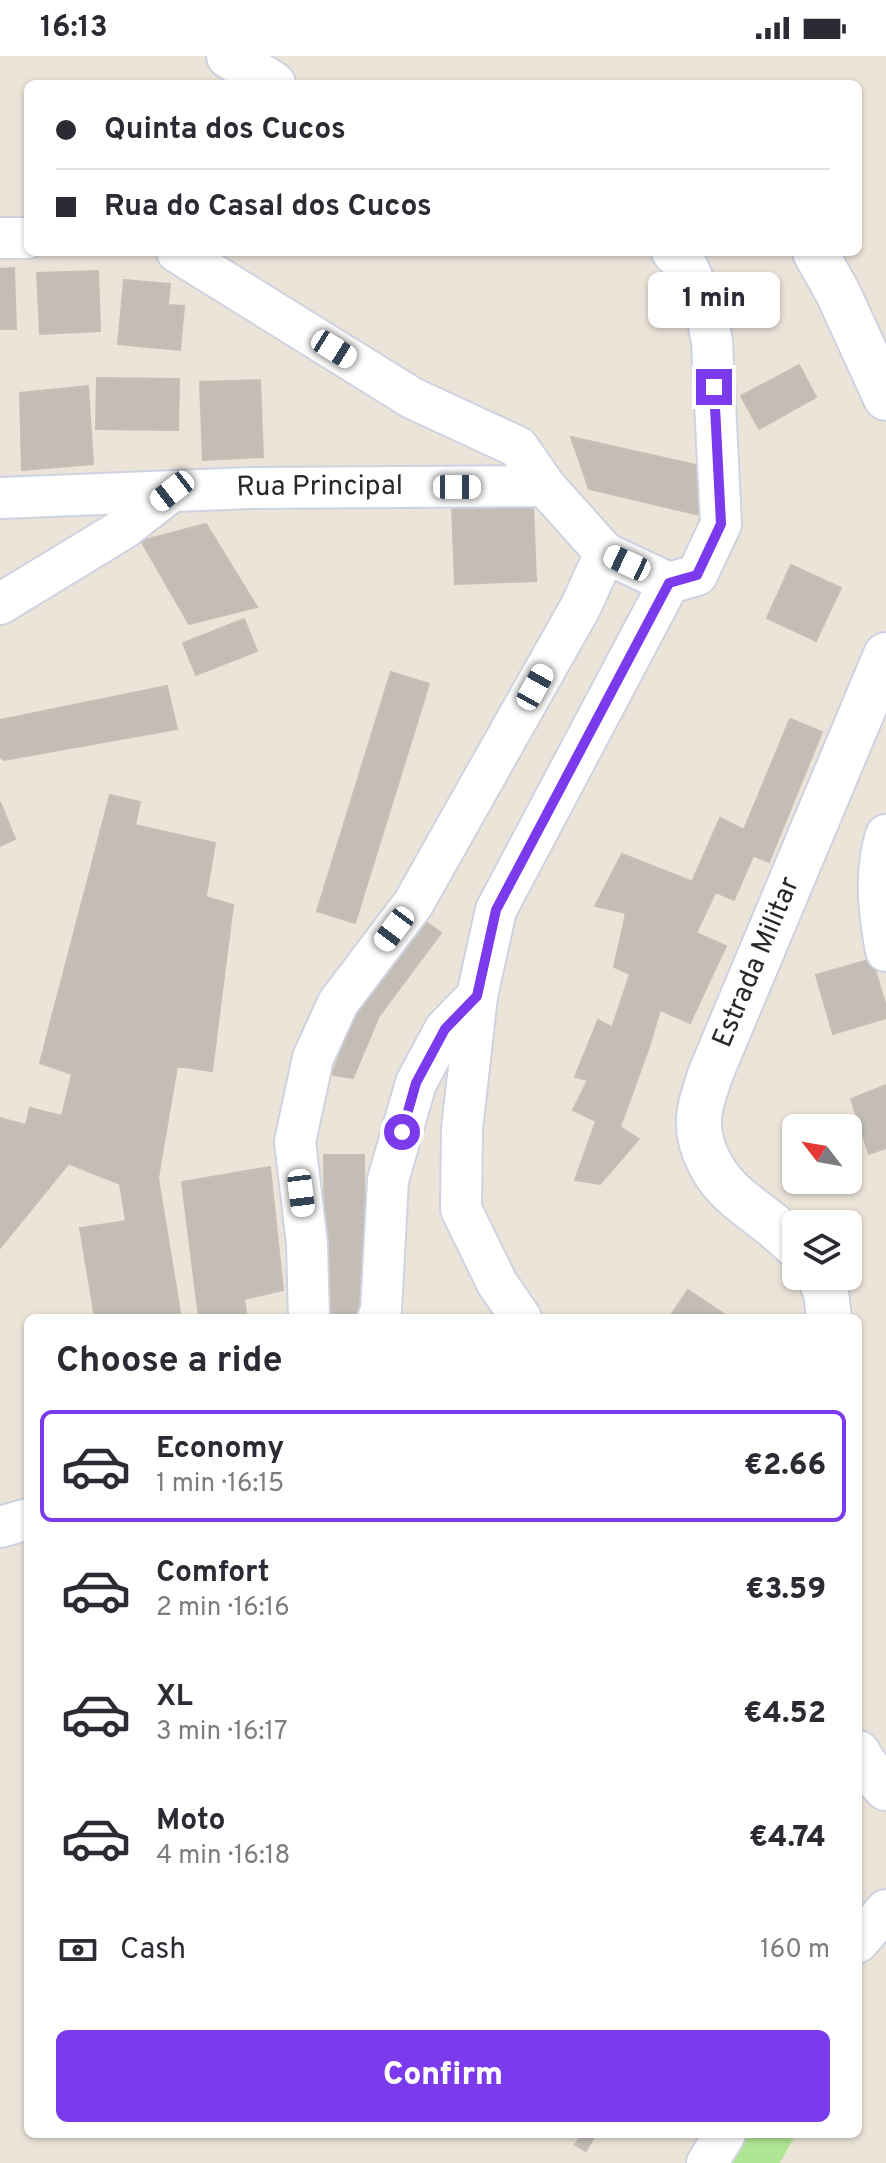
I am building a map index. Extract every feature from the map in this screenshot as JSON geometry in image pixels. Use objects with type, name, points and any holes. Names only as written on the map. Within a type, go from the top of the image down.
[{"type":"street","points":[[229,56],[267,80]]},
{"type":"street","points":[[0,238],[24,238]]},
{"type":"street","points":[[183,256],[412,398],[518,447],[545,486],[605,553],[669,583],[697,575],[721,524],[712,342],[706,310],[688,268],[676,256]]},
{"type":"street","points":[[817,256],[880,371]]},
{"type":"street","name":"Rua Principal","points":[[0,498],[266,488],[545,486]]},
{"type":"street","points":[[0,604],[123,529],[172,491]]},
{"type":"street","points":[[309,1314],[307,1244],[295,1142],[313,1058],[338,1003],[413,904],[581,606],[605,553]]},
{"type":"street","points":[[518,1314],[497,1283],[461,1209],[462,1129],[477,996],[496,910],[669,583]]},
{"type":"street","name":"Estrada Militar","points":[[782,1234],[719,1179],[706,1155],[699,1119],[710,1075],[886,655]]},
{"type":"street","points":[[886,835],[878,875],[879,908],[886,951]]},
{"type":"street","points":[[380,1314],[388,1180],[416,1083],[445,1029],[477,996]]},
{"type":"street","points":[[825,1290],[829,1314]]},
{"type":"street","points":[[0,1527],[24,1520]]},
{"type":"street","points":[[862,1760],[886,1788]]},
{"type":"street","points":[[862,1937],[886,1910]]},
{"type":"street","points":[[707,2163],[723,2138]]},
{"type":"green space","points":[[723,2138],[794,2138],[780,2163],[707,2163]]},
{"type":"building","points":[[14,268],[16,329],[0,329],[0,269]]},
{"type":"building","points":[[98,271],[100,331],[40,334],[37,273]]},
{"type":"building","points":[[124,280],[170,284],[168,305],[184,306],[180,350],[118,344]]},
{"type":"building","points":[[799,365],[816,397],[759,429],[741,396]]},
{"type":"building","points":[[97,378],[179,379],[178,430],[96,429]]},
{"type":"building","points":[[260,380],[263,457],[203,460],[200,382]]},
{"type":"building","points":[[88,386],[93,464],[22,470],[20,393]]},
{"type":"building","points":[[571,437],[696,465],[700,515],[589,489]]},
{"type":"building","points":[[533,503],[536,581],[455,584],[452,506]]},
{"type":"building","points":[[206,524],[257,607],[189,624],[141,541]]},
{"type":"building","points":[[791,565],[841,588],[816,641],[767,618]]},
{"type":"building","points":[[244,619],[257,651],[196,675],[183,643]]},
{"type":"building","points":[[391,672],[429,684],[355,923],[317,911]]},
{"type":"building","points":[[167,686],[177,729],[4,760],[0,757],[0,720]]},
{"type":"building","points":[[790,719],[822,732],[769,862],[736,849]]},
{"type":"building","points":[[110,795],[140,802],[135,825],[215,843],[158,1178],[120,1184],[52,1157],[72,1074],[40,1063]]},
{"type":"building","points":[[0,802],[15,839],[0,846]]},
{"type":"building","points":[[720,818],[744,830],[736,849],[753,856],[734,900],[692,882]]},
{"type":"building","points":[[622,854],[716,891],[696,933],[726,946],[690,1023],[660,1010],[649,1047],[612,1028],[630,974],[614,967],[626,913],[595,906]]},
{"type":"building","points":[[206,897],[233,905],[212,1071],[177,1066]]},
{"type":"building","points":[[421,918],[441,933],[379,1016],[359,1000]]},
{"type":"building","points":[[872,959],[886,1007],[886,1018],[833,1034],[816,975]]},
{"type":"building","points":[[359,1000],[379,1016],[353,1078],[332,1075]]},
{"type":"building","points":[[598,1020],[649,1047],[620,1127],[639,1139],[600,1184],[575,1180],[596,1121],[573,1110],[588,1080],[575,1077]]},
{"type":"building","points":[[886,1085],[886,1148],[869,1154],[862,1133],[862,1114],[856,1114],[851,1099]]},
{"type":"building","points":[[30,1108],[62,1116],[52,1157],[0,1139],[0,1118],[26,1125]]},
{"type":"building","points":[[0,1139],[69,1163],[0,1248]]},
{"type":"building","points":[[324,1155],[364,1155],[365,1314],[325,1314]]},
{"type":"building","points":[[270,1167],[283,1290],[244,1299],[246,1314],[198,1314],[182,1182]]},
{"type":"building","points":[[158,1178],[180,1314],[94,1314],[80,1228],[126,1221],[120,1184]]},
{"type":"building","points":[[688,1290],[724,1314],[672,1314]]},
{"type":"building","points":[[579,2138],[594,2138],[586,2151],[575,2145]]},
{"type":"route","points":[[402,1132],[416,1083],[445,1029],[477,996],[496,910],[669,583],[697,575],[721,524],[714,387]]}]
